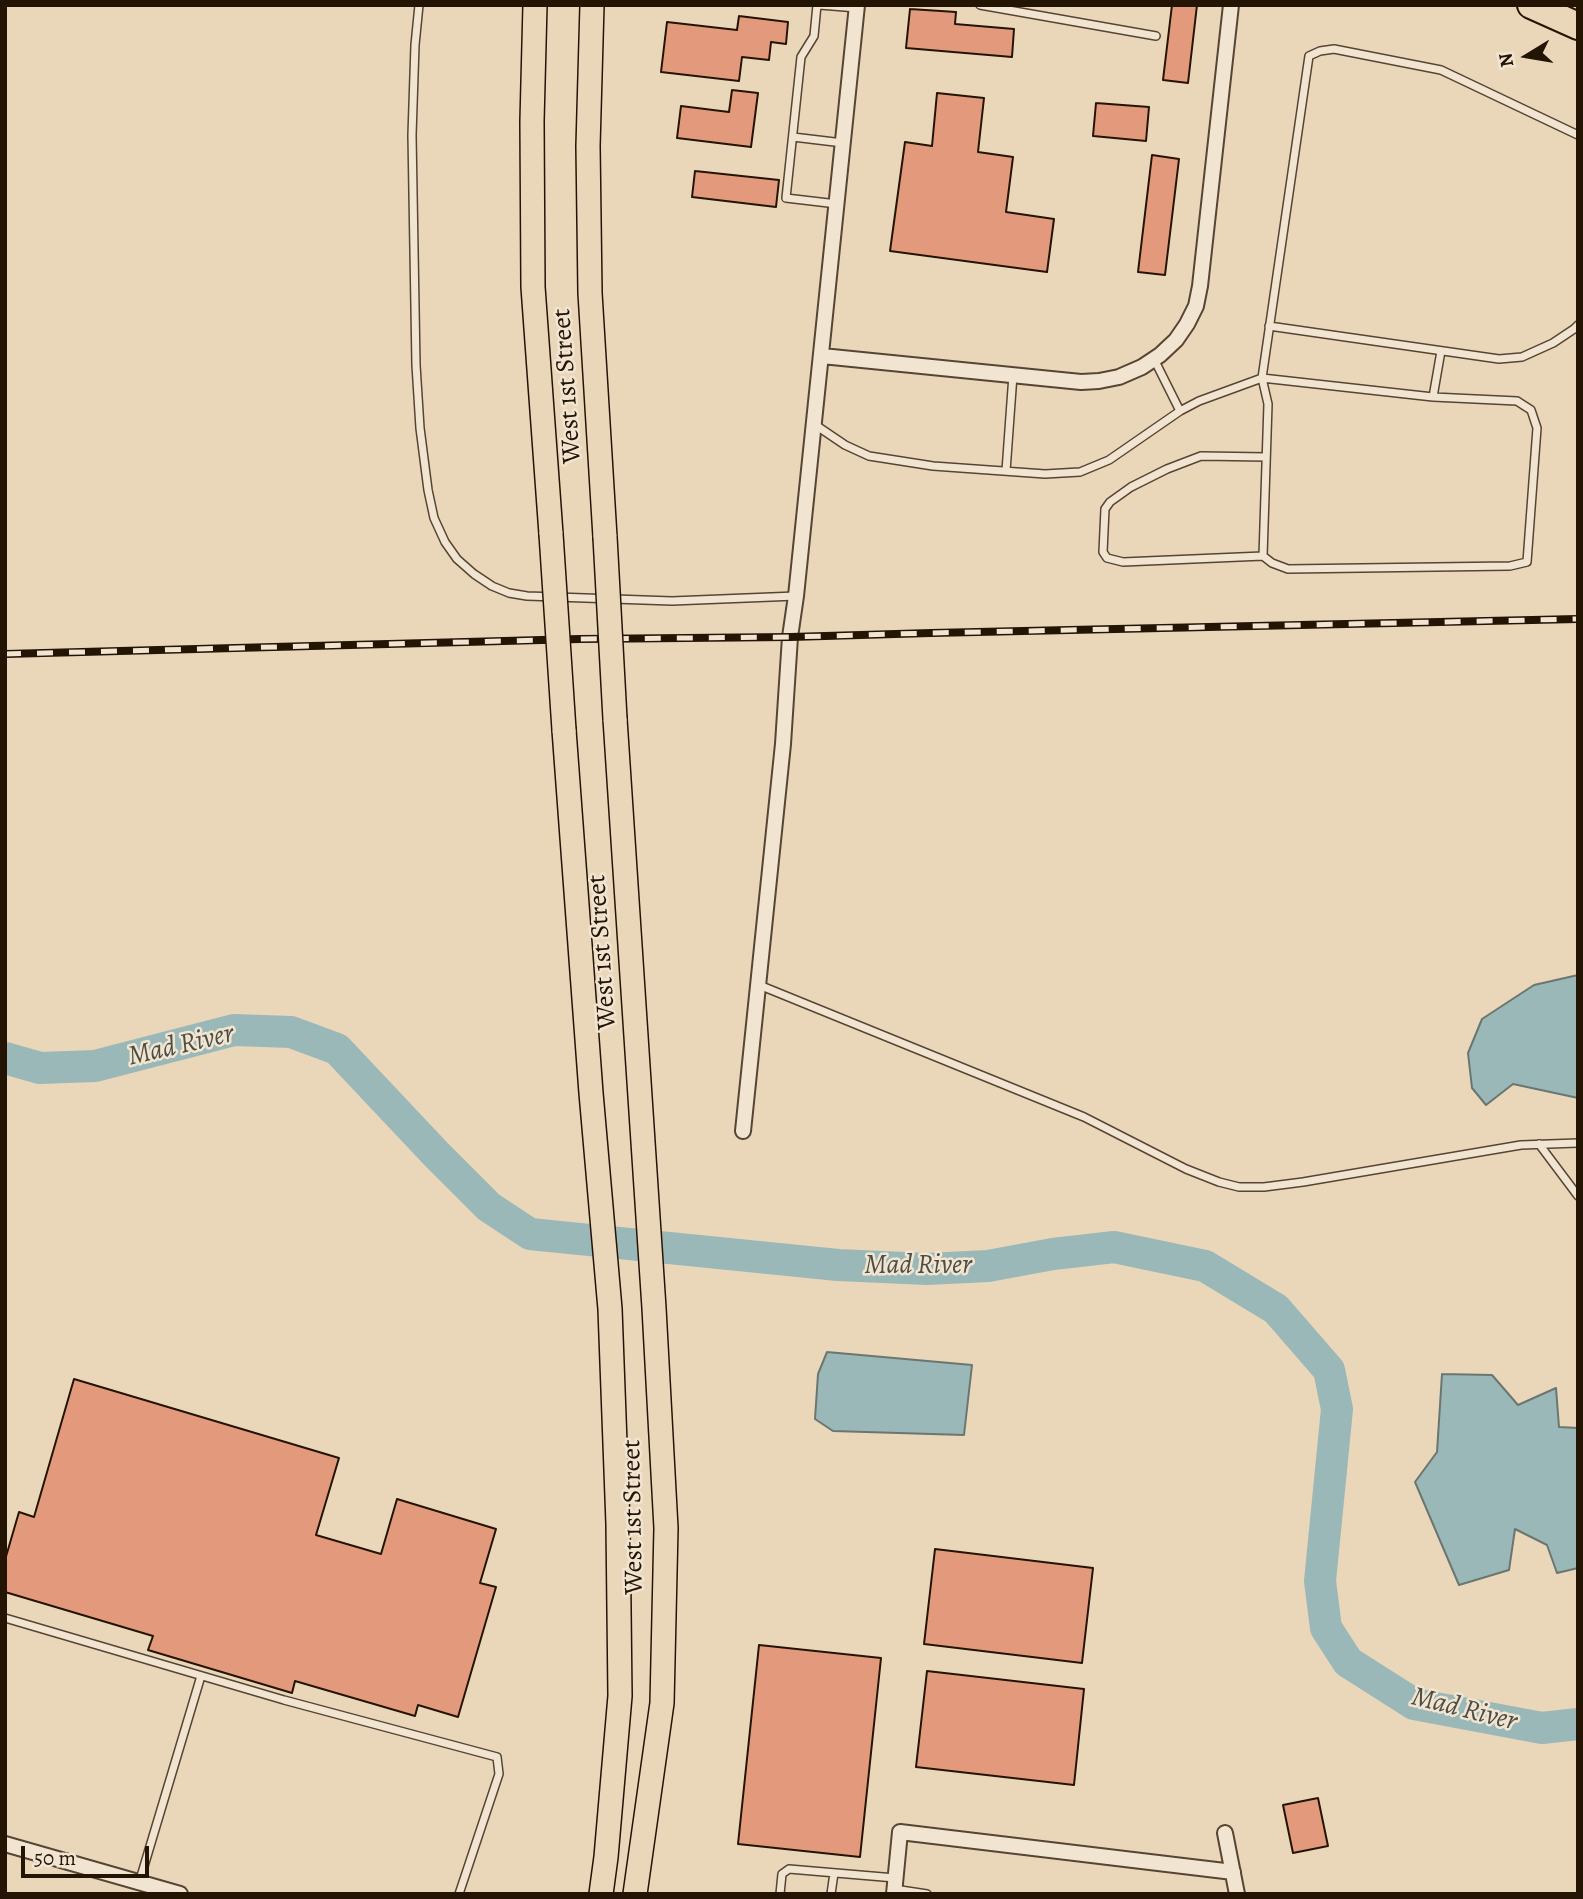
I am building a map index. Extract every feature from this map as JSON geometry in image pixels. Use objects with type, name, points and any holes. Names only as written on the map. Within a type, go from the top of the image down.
[{"type":"highway","points":[[1531,5],[1578,26]]},
{"type":"main road","name":"West 1st Street","points":[[535,5],[532,121],[533,287],[591,1093],[610,1309],[618,1524],[621,1696],[601,1894]]},
{"type":"main road","name":"West 1st Street","points":[[592,5],[588,146],[590,293],[666,1528],[662,1703],[635,1894]]},
{"type":"street","points":[[822,356],[1081,382],[1099,382],[1119,377],[1154,359],[1176,340],[1196,306],[1231,5]]},
{"type":"street","points":[[743,1131],[783,744],[790,638],[857,7]]},
{"type":"street","points":[[894,1887],[900,1832],[1233,1872]]},
{"type":"street","points":[[1225,1833],[1237,1894]]},
{"type":"street","points":[[5,1844],[142,1887],[180,1894]]},
{"type":"lane","points":[[419,5],[412,135],[416,365],[428,490],[434,518],[444,542],[457,559],[492,586],[527,596],[671,601],[796,596]]},
{"type":"lane","points":[[837,204],[786,198],[801,57],[814,36],[819,5],[857,7]]},
{"type":"lane","points":[[980,5],[1156,36]]},
{"type":"lane","points":[[1263,556],[1268,404],[1262,378],[1309,57],[1320,51],[1334,49],[1441,70],[1578,135]]},
{"type":"lane","points":[[793,137],[843,143]]},
{"type":"lane","points":[[1269,326],[1499,359],[1522,357],[1553,343],[1578,325]]},
{"type":"lane","points":[[1433,397],[1441,351]]},
{"type":"lane","points":[[1154,359],[1180,411]]},
{"type":"lane","points":[[1006,471],[1013,375]]},
{"type":"lane","points":[[814,424],[845,445],[869,456],[933,466],[1045,474],[1080,472],[1109,460],[1180,411],[1199,401],[1262,378],[1433,397],[1517,401],[1531,411],[1537,428],[1527,562],[1510,566],[1288,569],[1263,556],[1123,562],[1107,558],[1103,552],[1105,509],[1110,502],[1131,487],[1167,468],[1201,456],[1266,457]]},
{"type":"lane","points":[[757,984],[1084,1117],[1186,1169],[1239,1187],[1303,1182],[1539,1144],[1578,1143]]},
{"type":"lane","points":[[1539,1144],[1578,1196]]},
{"type":"lane","points":[[5,1618],[284,1700],[497,1757],[499,1774],[460,1894]]},
{"type":"lane","points":[[142,1887],[201,1676]]},
{"type":"lane","points":[[780,1894],[782,1874],[789,1869],[834,1873],[927,1894]]},
{"type":"lane","points":[[831,1894],[834,1873]]},
{"type":"water","points":[[1578,975],[1578,1098],[1513,1084],[1486,1105],[1472,1088],[1468,1053],[1482,1019],[1534,985]]},
{"type":"water","points":[[827,1352],[972,1365],[964,1435],[833,1431],[815,1419],[818,1374]]},
{"type":"water","points":[[1442,1374],[1492,1375],[1518,1405],[1556,1388],[1559,1427],[1578,1428],[1578,1568],[1557,1573],[1547,1545],[1515,1529],[1509,1570],[1459,1585],[1415,1482],[1437,1452]]},
{"type":"building","points":[[1172,5],[1197,5],[1188,83],[1163,80]]},
{"type":"building","points":[[910,9],[956,12],[955,24],[1014,29],[1012,57],[906,48]]},
{"type":"building","points":[[739,16],[788,22],[786,44],[771,42],[769,60],[742,57],[739,81],[661,72],[667,22],[737,30]]},
{"type":"building","points":[[732,90],[758,93],[751,147],[677,138],[681,106],[729,112]]},
{"type":"building","points":[[937,93],[984,98],[978,152],[1013,157],[1006,212],[1054,219],[1047,272],[890,251],[905,142],[932,146]]},
{"type":"building","points":[[1096,103],[1149,107],[1146,141],[1093,136]]},
{"type":"building","points":[[1152,155],[1179,159],[1165,275],[1138,272]]},
{"type":"building","points":[[695,171],[779,180],[776,207],[692,197]]},
{"type":"building","points":[[74,1379],[339,1458],[316,1535],[381,1554],[397,1499],[496,1529],[480,1583],[496,1587],[458,1717],[418,1705],[415,1716],[295,1681],[292,1693],[148,1650],[153,1636],[5,1592],[5,1560],[19,1512],[34,1517]]},
{"type":"building","points":[[935,1549],[1093,1568],[1082,1663],[924,1644]]},
{"type":"building","points":[[759,1645],[881,1658],[860,1857],[738,1844]]},
{"type":"building","points":[[927,1671],[1084,1689],[1074,1785],[916,1767]]},
{"type":"building","points":[[1318,1798],[1328,1846],[1293,1853],[1283,1805]]},
{"type":"waterway","name":"Mad River","points":[[5,1058],[40,1068],[95,1066],[234,1030],[291,1032],[337,1049],[489,1207],[530,1234],[838,1265],[927,1269],[988,1266],[1053,1254],[1114,1247],[1205,1266],[1276,1309],[1329,1370],[1337,1409],[1320,1581],[1326,1628],[1348,1662],[1414,1704],[1542,1728],[1578,1724]]},
{"type":"railway","points":[[5,654],[580,639],[790,637],[1578,619]]}]
